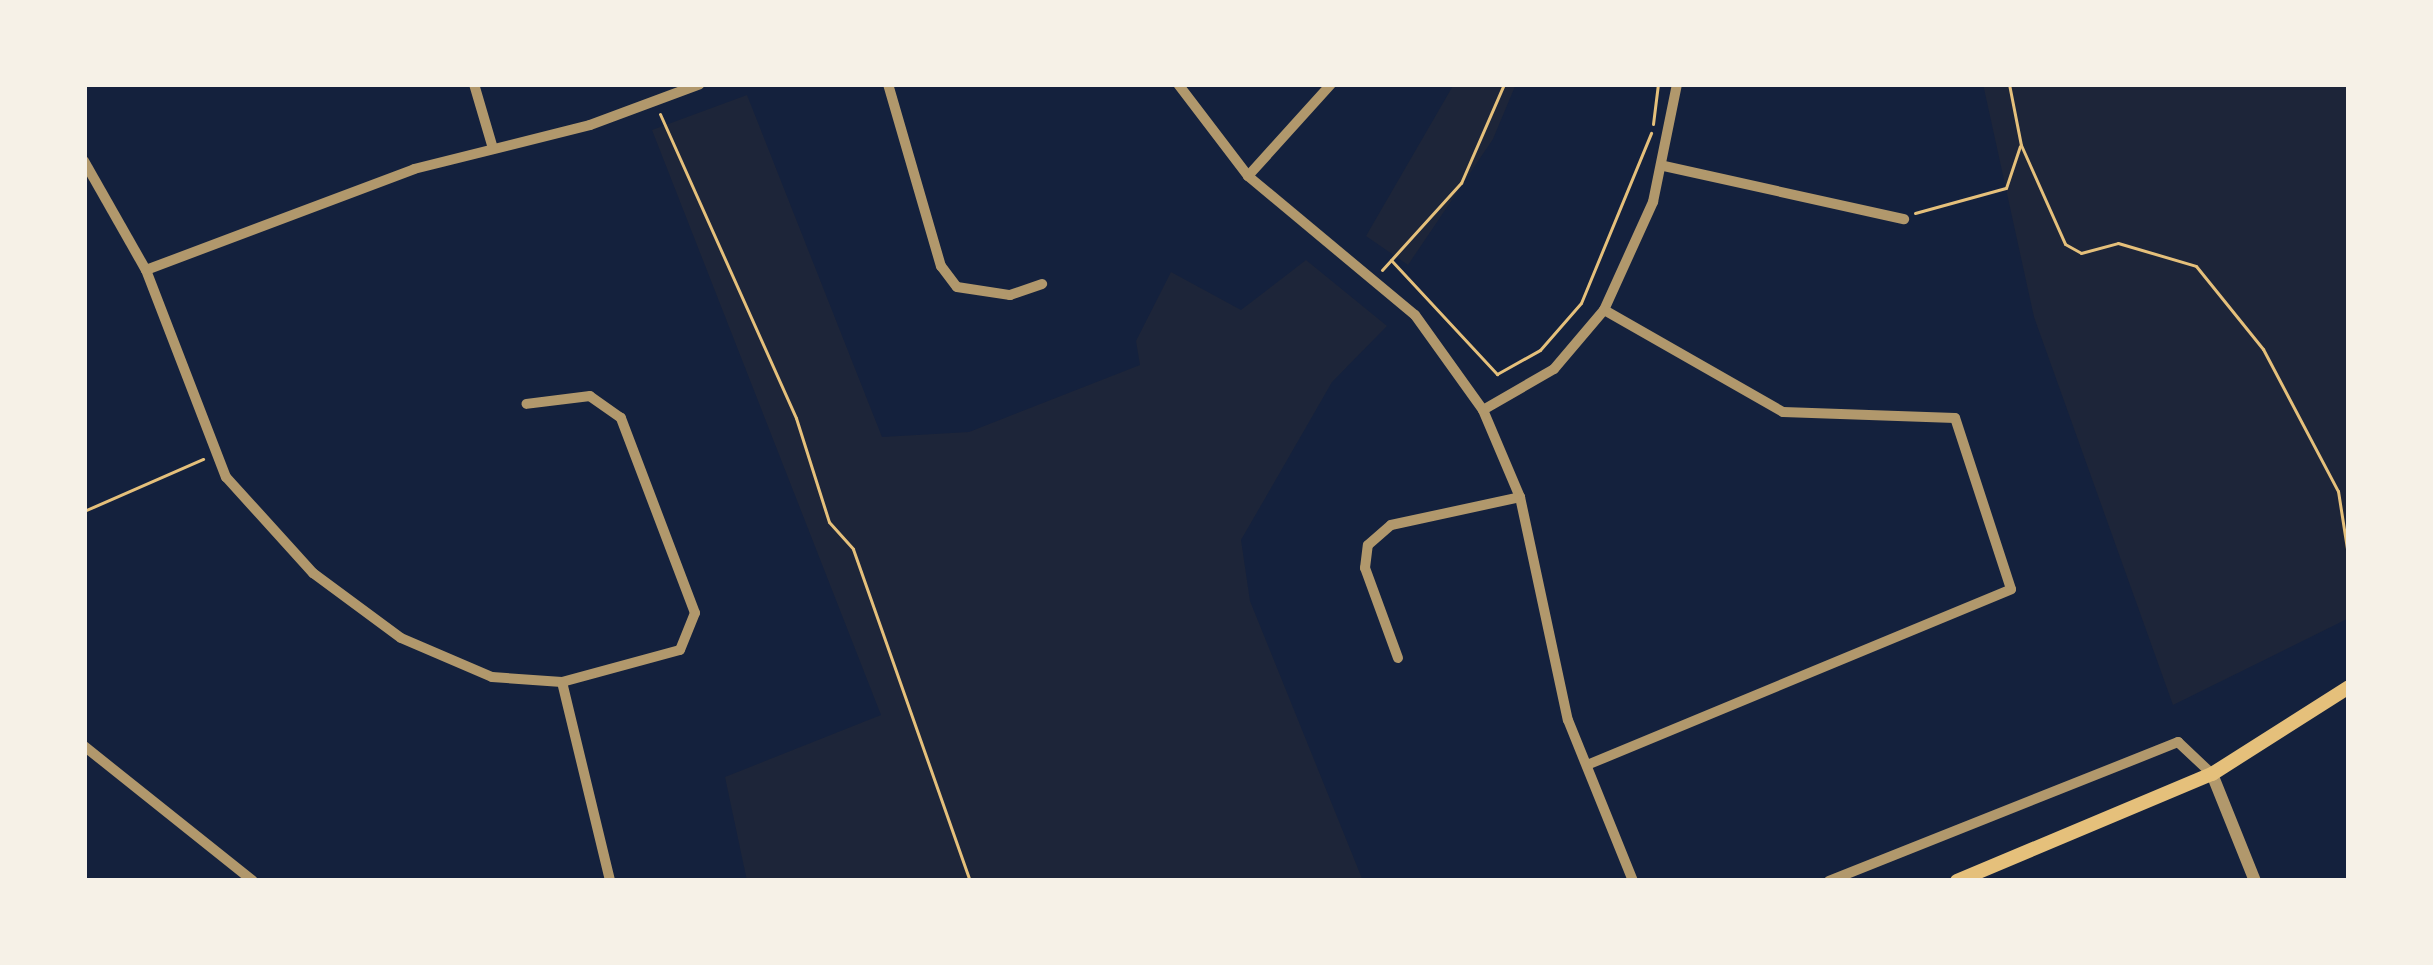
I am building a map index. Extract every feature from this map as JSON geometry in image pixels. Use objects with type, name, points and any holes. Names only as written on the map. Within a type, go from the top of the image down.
[{"type":"main road","points":[[1957,881],[1975,878],[2212,774],[2349,687]]},
{"type":"street","points":[[474,84],[492,145]]},
{"type":"street","points":[[146,270],[492,145],[700,84]]},
{"type":"street","points":[[888,84],[949,277],[981,295],[1042,284]]},
{"type":"street","points":[[1178,84],[1248,176],[1376,277],[1483,410],[1520,497],[1559,692],[1634,881]]},
{"type":"street","points":[[1248,176],[1331,84]]},
{"type":"street","points":[[1483,410],[1553,369],[1604,310],[1664,166],[1677,84]]},
{"type":"street","points":[[84,161],[146,270],[214,454],[260,524],[401,638],[465,671],[562,682],[656,660],[696,629],[621,418],[590,396],[526,404]]},
{"type":"street","points":[[1664,166],[1904,219]]},
{"type":"street","points":[[1587,765],[2011,589],[1954,418],[1783,412],[1604,310]]},
{"type":"street","points":[[1398,658],[1365,568],[1374,538],[1520,497]]},
{"type":"street","points":[[562,682],[610,881]]},
{"type":"street","points":[[1828,881],[2178,742],[2212,774],[2255,881]]},
{"type":"street","points":[[84,746],[254,881]]},
{"type":"path","points":[[1376,277],[1461,183],[1504,84]]},
{"type":"path","points":[[1391,260],[1492,373],[1540,350],[1611,250],[1658,84]]},
{"type":"path","points":[[2008,84],[2021,145],[2073,251],[2118,244],[2196,266],[2263,349],[2338,491],[2349,561]]},
{"type":"path","points":[[656,100],[796,418],[829,522],[853,549],[970,881]]},
{"type":"path","points":[[1904,219],[2006,188],[2021,145]]},
{"type":"path","points":[[84,511],[214,454]]},
{"type":"shaded area","points":[[1454,84],[1516,84],[1493,139],[1408,265],[1366,236]]},
{"type":"shaded area","points":[[1983,84],[2349,84],[2349,618],[2173,705],[2034,317]]},
{"type":"shaded area","points":[[747,95],[882,437],[969,432],[1140,365],[1136,341],[1171,272],[1241,310],[1306,260],[1387,326],[1332,382],[1241,540],[1250,601],[1363,881],[747,881],[725,777],[881,715],[652,130]]}]
